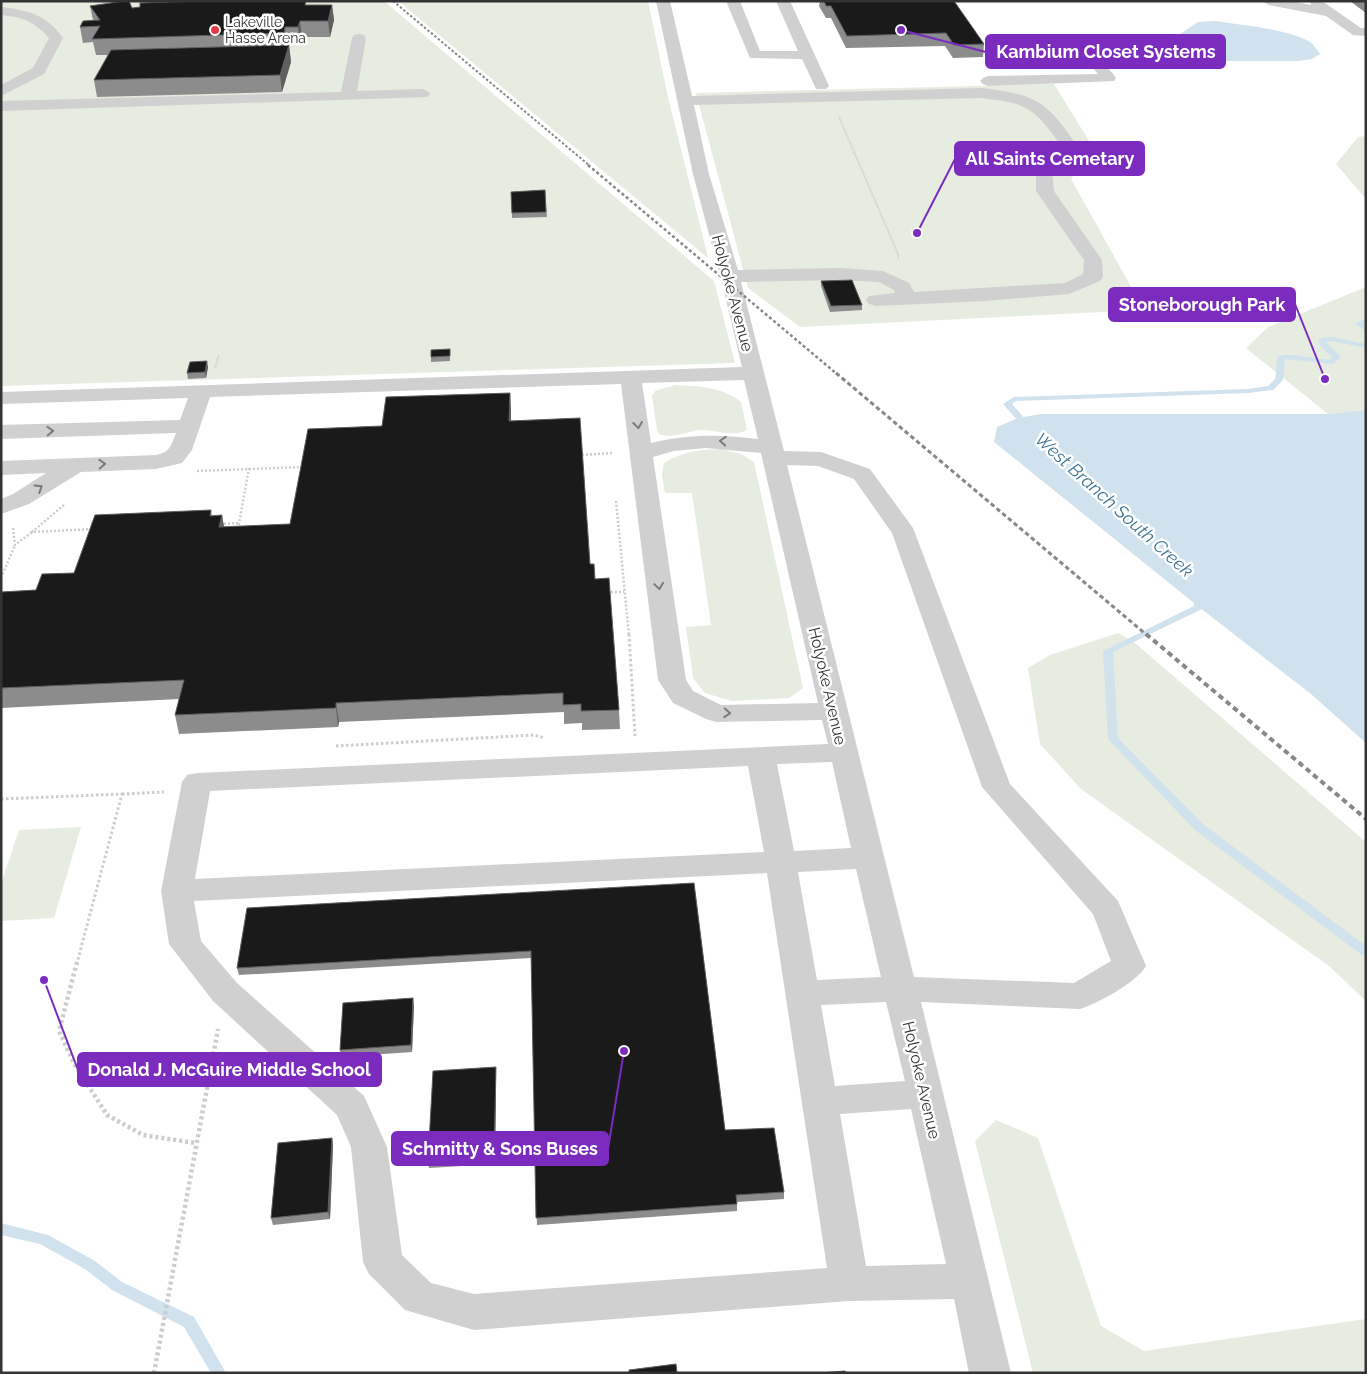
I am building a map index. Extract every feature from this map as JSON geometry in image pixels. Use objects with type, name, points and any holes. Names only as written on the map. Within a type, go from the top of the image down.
[{"type":"street","name":"Holyoke Avenue","points":[[662,1],[701,174],[730,276],[754,373],[970,1281],[990,1373]]},
{"type":"street","points":[[733,1],[755,55],[808,55]]},
{"type":"street","points":[[782,1],[826,91]]},
{"type":"street","points":[[1269,1],[1332,13]]},
{"type":"street","points":[[1314,1],[1363,34]]},
{"type":"street","points":[[1,11],[20,13],[43,24],[56,38],[39,72],[1,91]]},
{"type":"street","points":[[348,96],[359,38]]},
{"type":"street","points":[[683,95],[826,91],[1109,78],[1075,38]]},
{"type":"street","points":[[826,91],[981,93],[1014,97],[1036,104],[1048,115],[1065,140],[1060,153],[1044,170],[1045,191],[1093,260],[1093,277],[1069,288],[986,295],[876,300]]},
{"type":"street","points":[[1,106],[422,94]]},
{"type":"street","points":[[730,276],[840,274],[883,277],[902,287],[907,298]]},
{"type":"street","points":[[1,398],[754,373]]},
{"type":"street","points":[[632,377],[672,680],[683,697],[716,713],[834,711]]},
{"type":"street","points":[[1,468],[156,462],[174,458],[181,450],[201,391]]},
{"type":"street","points":[[1,432],[188,426]]},
{"type":"street","points":[[641,453],[662,445],[694,441],[723,441],[772,452],[821,459],[862,474],[904,533],[997,787],[1107,909],[1129,966],[1080,996],[900,989],[802,993]]},
{"type":"street","points":[[1,507],[21,499],[86,465]]},
{"type":"street","points":[[844,752],[197,782],[177,891],[185,944],[225,992],[351,1106],[369,1147],[383,1262],[419,1298],[474,1312],[848,1284],[970,1281]]},
{"type":"street","points":[[761,756],[781,862],[848,1284]]},
{"type":"street","points":[[177,891],[869,858]]},
{"type":"street","points":[[819,1101],[925,1094]]},
{"type":"path","points":[[826,91],[898,254],[897,266],[883,277]]},
{"type":"path","points":[[611,444],[612,461]]},
{"type":"path","points":[[582,455],[612,453]]},
{"type":"path","points":[[174,458],[194,471],[249,468],[306,468]]},
{"type":"path","points":[[86,465],[90,483],[32,532],[101,529]]},
{"type":"path","points":[[237,537],[249,468]]},
{"type":"path","points":[[615,495],[630,643],[636,738],[642,761]]},
{"type":"path","points":[[216,524],[239,523]]},
{"type":"path","points":[[1,578],[15,546]]},
{"type":"path","points":[[604,592],[624,592]]},
{"type":"path","points":[[1,799],[196,790]]},
{"type":"path","points":[[122,794],[59,1031],[76,1065],[108,1115],[143,1135],[195,1143]]},
{"type":"path","points":[[154,1373],[195,1143],[225,992]]},
{"type":"shaded area","points":[[1,1],[384,1],[714,281],[735,363],[1,386]]},
{"type":"shaded area","points":[[398,1],[648,1],[667,93],[708,258]]},
{"type":"shaded area","points":[[1054,84],[1091,144],[1071,179],[1144,310],[800,327],[748,288],[696,93]]},
{"type":"shaded area","points":[[1366,136],[1366,199],[1336,164],[1358,137]]},
{"type":"shaded area","points":[[1366,287],[1366,410],[1328,414],[1246,348],[1268,327]]},
{"type":"shaded area","points":[[675,385],[710,388],[734,397],[741,402],[747,430],[736,433],[699,430],[674,435],[659,434],[652,396],[655,391]]},
{"type":"shaded area","points":[[721,449],[741,454],[754,462],[803,688],[789,698],[732,701],[705,693],[693,678],[686,627],[711,625],[692,493],[665,493],[662,476],[664,463],[671,459],[691,452]]},
{"type":"shaded area","points":[[1118,633],[1135,643],[1366,842],[1366,1001],[1329,966],[1081,789],[1040,744],[1028,668],[1050,655]]},
{"type":"shaded area","points":[[81,827],[54,918],[1,921],[1,884],[19,830]]},
{"type":"shaded area","points":[[996,1120],[1038,1138],[1101,1326],[1144,1351],[1366,1319],[1366,1373],[1033,1373],[975,1141]]},
{"type":"water","points":[[1215,21],[1290,34],[1310,42],[1320,54],[1312,59],[1298,61],[1214,61],[1195,59],[1177,51],[1173,39],[1198,22]]},
{"type":"water","points":[[1366,410],[1366,743],[1311,694],[1199,607],[994,442],[997,427],[1018,418],[1041,414],[1328,414]]},
{"type":"building","points":[[129,1],[132,8],[140,7],[140,3],[199,1],[306,1],[305,5],[332,5],[328,21],[300,21],[298,27],[285,27],[284,33],[92,39],[100,26],[80,27],[83,21],[100,20],[90,6]]},
{"type":"building","points":[[824,1],[954,1],[984,44],[954,45],[946,33],[847,36],[831,6],[826,6]]},
{"type":"building","points":[[289,45],[280,75],[94,80],[111,50]]},
{"type":"building","points":[[545,190],[546,212],[512,213],[511,192]]},
{"type":"building","points":[[852,280],[862,305],[831,306],[821,281]]},
{"type":"building","points":[[450,349],[450,356],[431,357],[431,350]]},
{"type":"building","points":[[207,361],[205,372],[187,373],[190,362]]},
{"type":"building","points":[[510,393],[509,421],[580,418],[590,564],[594,564],[595,579],[609,578],[619,710],[581,711],[581,704],[563,705],[563,693],[336,703],[336,708],[175,715],[184,680],[1,688],[1,592],[36,590],[42,574],[74,573],[95,515],[211,510],[210,516],[222,515],[219,527],[290,524],[308,429],[382,426],[386,397]]},
{"type":"building","points":[[694,883],[725,1130],[774,1128],[784,1192],[736,1195],[737,1204],[536,1218],[531,951],[237,968],[247,908]]},
{"type":"building","points":[[413,998],[411,1045],[340,1050],[343,1003]]},
{"type":"building","points":[[496,1067],[494,1157],[428,1161],[433,1071]]},
{"type":"building","points":[[332,1138],[328,1212],[271,1218],[278,1143]]},
{"type":"building","points":[[676,1364],[677,1373],[629,1373],[629,1370]]},
{"type":"building","points":[[845,1371],[846,1373],[819,1373]]},
{"type":"waterway","name":"West Branch South Creek","points":[[1366,321],[1359,324],[1366,329]]},
{"type":"waterway","name":"West Branch South Creek","points":[[1028,427],[1007,404],[1014,399],[1248,391],[1270,388],[1279,380],[1281,357],[1330,362],[1337,357],[1324,345],[1322,340],[1332,339],[1366,346]]},
{"type":"waterway","name":"West Branch South Creek","points":[[1198,594],[1199,607],[1108,651],[1113,739],[1199,827],[1366,952]]},
{"type":"waterway","name":"West Branch South Creek","points":[[1,1229],[43,1239],[90,1265],[117,1286],[189,1322],[219,1373]]},
{"type":"railway","points":[[393,1],[590,166]]},
{"type":"railway","points":[[588,165],[837,374]]},
{"type":"railway","points":[[836,373],[1148,636]]},
{"type":"railway","points":[[1146,634],[1366,819]]},
{"type":"place","name":"Lakeville Hasse Arena","points":[[215,30]]},
{"type":"place","name":"Kambium Closet Systems","points":[[901,30]]},
{"type":"place","name":"All Saints Cemetary","points":[[917,233]]},
{"type":"place","name":"Stoneborough Park","points":[[1325,379]]},
{"type":"place","name":"Donald J. McGuire Middle School","points":[[44,980]]},
{"type":"place","name":"Schmitty & Sons Buses","points":[[624,1051]]}]
